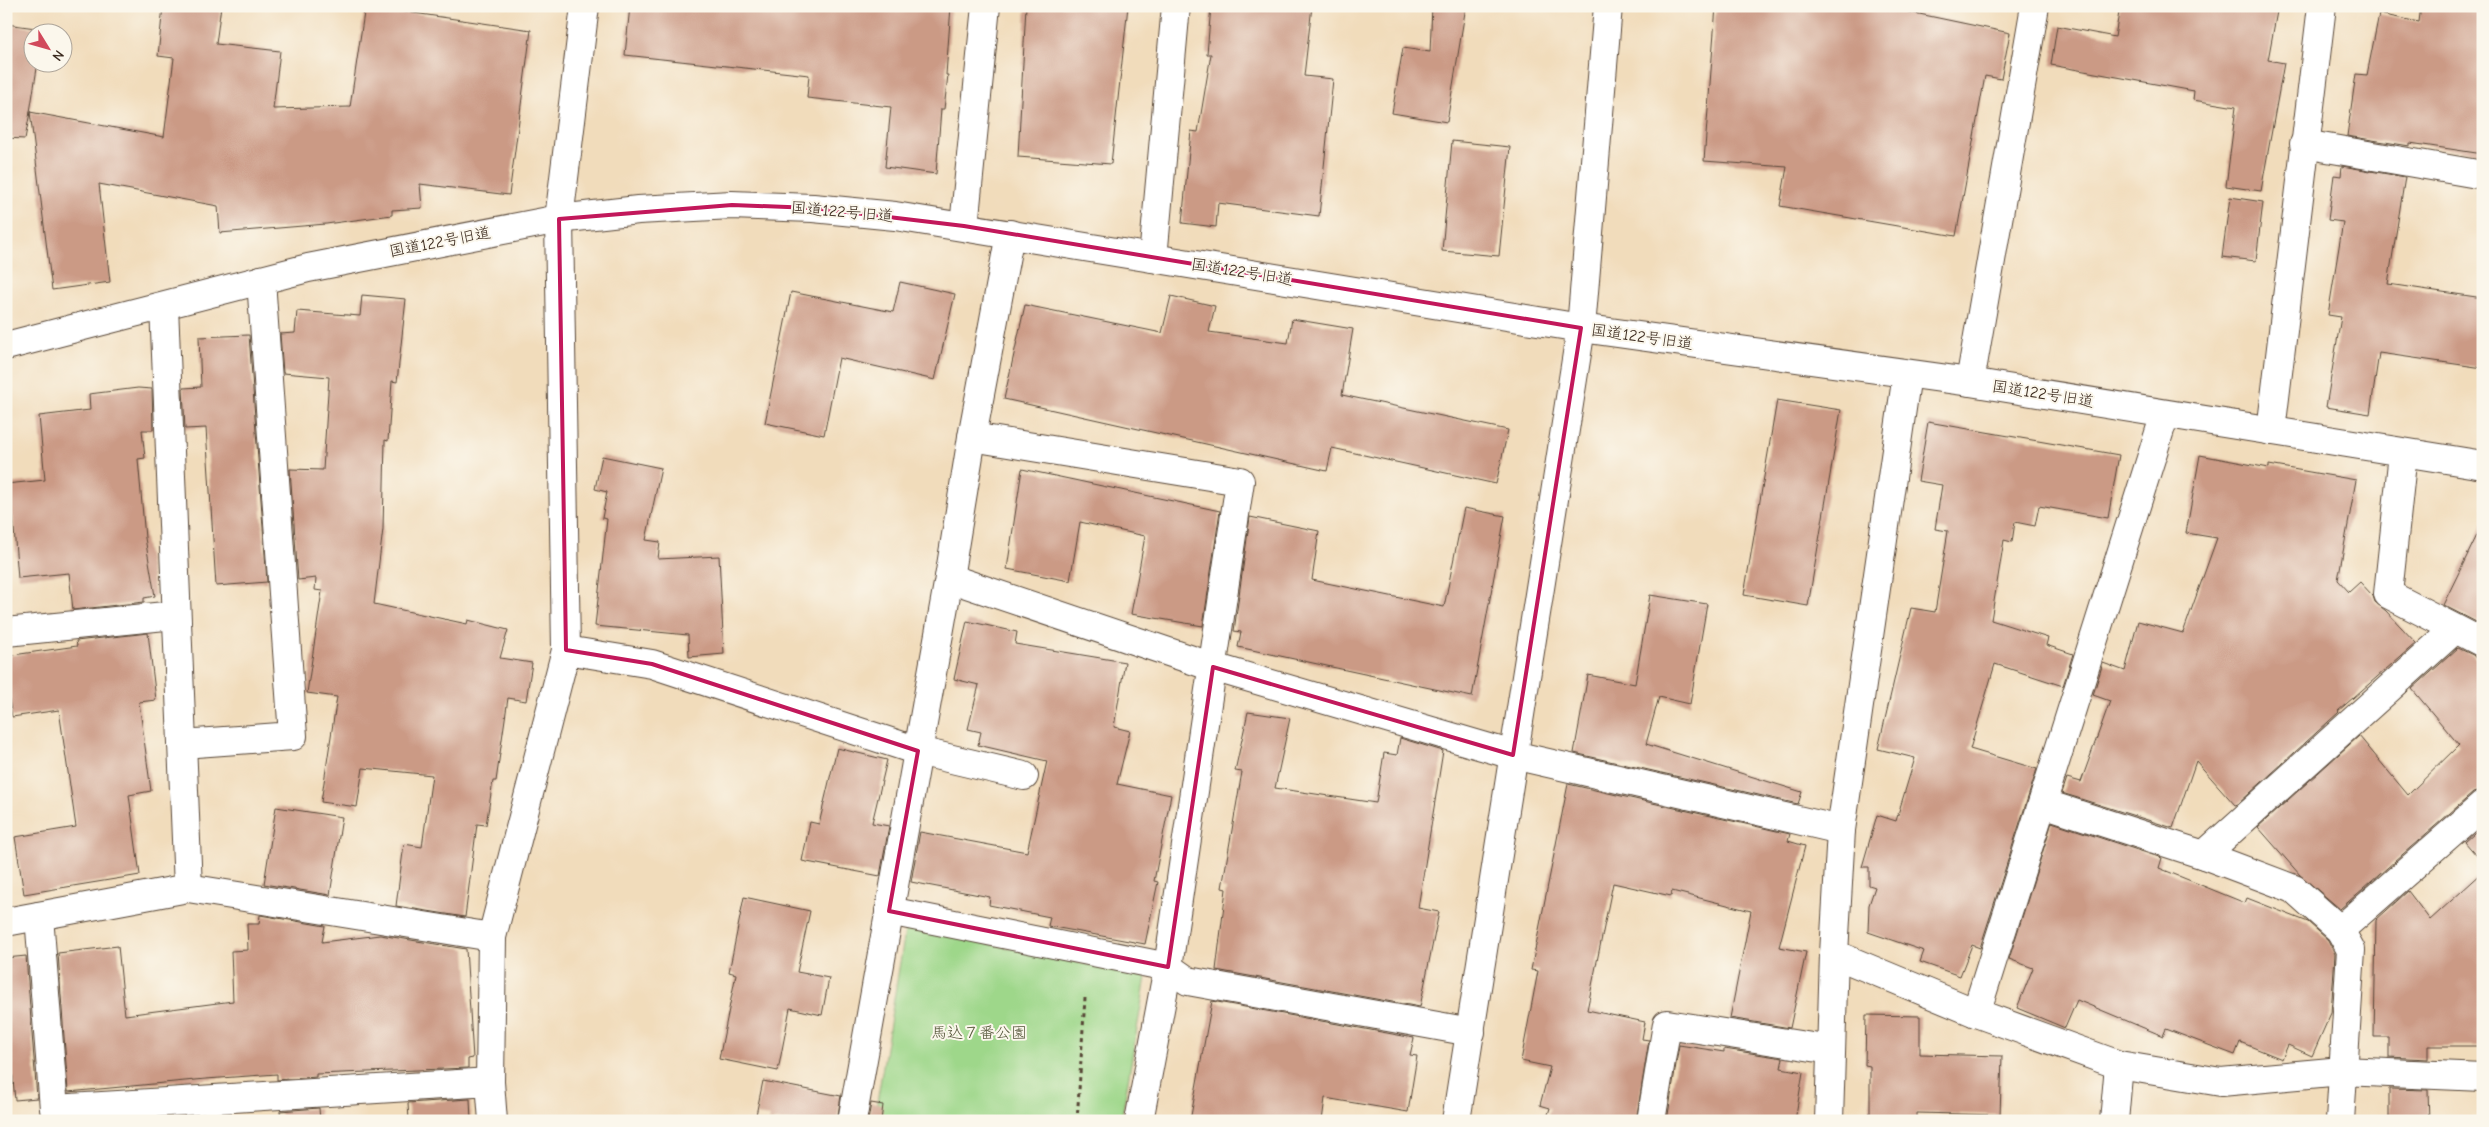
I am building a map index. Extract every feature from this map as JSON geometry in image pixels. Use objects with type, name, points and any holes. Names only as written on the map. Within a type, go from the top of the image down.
[{"type":"street","points":[[492,1121],[490,1082],[492,937],[566,650],[559,219],[586,6]]},
{"type":"street","points":[[964,226],[986,6]]},
{"type":"street","points":[[1153,258],[1176,6]]},
{"type":"street","points":[[1456,1121],[1581,328],[1608,6]]},
{"type":"street","points":[[2271,431],[2322,6]]},
{"type":"street","points":[[1970,382],[2031,7]]},
{"type":"street","points":[[2304,144],[2483,175]]},
{"type":"street","name":"国道122号旧道","points":[[6,346],[308,268],[559,219],[638,210],[732,205],[813,208],[895,216],[964,226],[1581,328],[1970,382],[2483,465]]},
{"type":"street","points":[[852,1121],[949,578],[972,437],[1010,234]]},
{"type":"street","points":[[182,744],[293,736],[261,280]]},
{"type":"street","points":[[164,306],[175,615],[188,888]]},
{"type":"street","points":[[1829,1121],[1834,954],[1841,830],[1907,374]]},
{"type":"street","points":[[1976,1013],[2165,414]]},
{"type":"street","points":[[972,437],[1240,481],[1214,667],[1168,966],[1140,1121]]},
{"type":"street","points":[[2404,453],[2388,594],[2454,630],[2483,643]]},
{"type":"street","points":[[949,578],[1214,667],[1514,755],[1841,830]]},
{"type":"street","points":[[6,632],[175,615]]},
{"type":"street","points":[[2204,855],[2454,630]]},
{"type":"street","points":[[566,650],[652,664],[918,750],[1024,776]]},
{"type":"street","points":[[2043,803],[2204,855],[2294,889],[2340,930],[2351,950],[2340,1121]]},
{"type":"street","points":[[2340,930],[2483,805]]},
{"type":"street","points":[[6,922],[188,888],[492,937]]},
{"type":"street","points":[[889,911],[1168,966],[1188,981],[1470,1032]]},
{"type":"street","points":[[39,916],[54,1109],[490,1082]]},
{"type":"street","points":[[1834,954],[1976,1013],[2119,1064],[2221,1082],[2342,1071],[2483,1077]]},
{"type":"street","points":[[1651,1121],[1667,1024],[1831,1050]]},
{"type":"street","points":[[2114,1121],[2119,1064]]},
{"type":"path","points":[[1077,1121],[1085,998]]},
{"type":"highlighted area","points":[[732,205],[813,208],[964,226],[1581,328],[1513,755],[1213,667],[1168,967],[889,911],[918,751],[652,664],[566,650],[559,219]]},
{"type":"green space","name":"馬込７番公園","points":[[906,926],[1146,977],[1121,1121],[874,1121]]},
{"type":"building","points":[[163,6],[221,6],[216,44],[280,51],[273,109],[350,107],[365,6],[531,30],[509,195],[420,184],[422,208],[392,210],[392,215],[326,224],[220,233],[218,206],[99,184],[110,282],[52,290],[30,112],[164,137],[174,58],[158,56]]},
{"type":"building","points":[[630,6],[951,6],[946,75],[948,75],[944,109],[941,109],[936,174],[885,167],[891,107],[807,98],[809,75],[625,55]]},
{"type":"building","points":[[1026,6],[1128,6],[1111,164],[1018,157]]},
{"type":"building","points":[[1211,6],[1312,6],[1304,76],[1333,79],[1319,216],[1218,203],[1216,227],[1182,223],[1191,131],[1198,132],[1211,54],[1207,54]]},
{"type":"building","points":[[1432,6],[1466,6],[1447,122],[1392,113],[1403,48],[1430,52]]},
{"type":"building","points":[[1716,6],[1881,6],[2010,33],[2001,79],[1985,76],[1956,236],[1780,206],[1787,167],[1704,161]]},
{"type":"building","points":[[2120,6],[2278,6],[2268,60],[2284,63],[2261,191],[2226,186],[2236,107],[2193,100],[2194,91],[2051,65],[2057,26],[2115,37]]},
{"type":"building","points":[[2421,6],[2483,6],[2483,154],[2410,143],[2410,146],[2347,136],[2356,74],[2367,75],[2379,14],[2419,22]]},
{"type":"building","points":[[6,24],[22,26],[22,72],[36,72],[25,139],[6,138]]},
{"type":"building","points":[[1452,141],[1510,147],[1499,256],[1442,251]]},
{"type":"building","points":[[2342,166],[2405,177],[2388,284],[2483,298],[2483,368],[2379,353],[2370,414],[2326,407],[2341,317],[2328,315],[2343,222],[2328,220],[2334,175],[2341,176]]},
{"type":"building","points":[[2230,197],[2263,202],[2256,261],[2222,257]]},
{"type":"building","points":[[900,282],[955,294],[935,380],[839,358],[824,435],[765,423],[791,292],[893,312]]},
{"type":"building","points":[[362,295],[406,299],[397,382],[392,381],[388,441],[385,440],[383,529],[374,604],[467,624],[468,620],[508,630],[500,658],[532,663],[526,701],[508,698],[496,781],[493,781],[486,825],[477,824],[465,917],[396,906],[404,844],[422,847],[432,775],[363,768],[357,807],[321,802],[337,697],[307,693],[322,591],[315,590],[316,578],[298,580],[290,469],[323,470],[329,377],[283,373],[280,334],[295,333],[297,311],[360,316]]},
{"type":"building","points":[[1171,296],[1215,306],[1209,332],[1288,343],[1292,319],[1353,329],[1342,395],[1508,430],[1496,484],[1332,448],[1327,471],[1004,399],[1025,305],[1162,333]]},
{"type":"building","points":[[249,335],[267,582],[216,586],[206,428],[185,429],[183,388],[201,387],[199,337]]},
{"type":"building","points":[[138,388],[152,389],[153,430],[142,430],[145,458],[138,459],[145,538],[155,596],[144,598],[144,602],[73,610],[69,573],[18,578],[13,516],[6,517],[6,484],[45,480],[39,416],[90,410],[89,394]]},
{"type":"building","points":[[1777,400],[1841,410],[1808,606],[1744,595]]},
{"type":"building","points":[[1928,422],[2119,455],[2108,518],[2039,506],[2035,526],[2015,522],[2012,542],[2004,540],[1991,620],[2048,638],[2046,645],[2073,654],[2063,686],[1995,664],[1970,749],[2037,769],[1980,948],[1972,945],[1960,976],[1920,962],[1924,951],[1868,932],[1869,905],[1875,887],[1869,885],[1869,867],[1862,867],[1877,815],[1896,821],[1915,758],[1878,749],[1911,608],[1935,612],[1948,531],[1935,529],[1942,485],[1918,481]]},
{"type":"building","points":[[2200,455],[2269,468],[2269,465],[2356,480],[2338,580],[2349,592],[2360,582],[2373,596],[2375,602],[2416,643],[2338,711],[2238,804],[2235,805],[2196,761],[2173,828],[2062,793],[2067,778],[2081,782],[2110,701],[2093,695],[2103,663],[2125,671],[2138,621],[2183,633],[2217,538],[2186,533]]},
{"type":"building","points":[[602,456],[661,468],[646,540],[660,542],[658,559],[719,556],[724,654],[689,657],[688,635],[595,626],[607,519],[602,518],[607,492],[595,489]]},
{"type":"building","points":[[1022,469],[1220,511],[1203,626],[1131,614],[1145,536],[1080,522],[1070,581],[1007,569]]},
{"type":"building","points":[[1464,508],[1505,516],[1472,697],[1238,647],[1241,632],[1234,631],[1250,517],[1319,531],[1312,580],[1444,607]]},
{"type":"building","points":[[2483,523],[2483,624],[2482,625],[2443,605]]},
{"type":"building","points":[[1650,595],[1707,604],[1690,704],[1659,697],[1646,744],[1802,792],[1798,804],[1574,753],[1588,675],[1635,684]]},
{"type":"building","points":[[967,621],[1017,632],[1015,644],[1125,662],[1114,727],[1130,731],[1117,784],[1171,795],[1154,881],[1158,882],[1145,944],[1048,926],[1050,917],[989,905],[990,897],[911,882],[920,832],[1027,852],[1047,761],[978,745],[981,732],[968,729],[979,685],[954,679]]},
{"type":"building","points":[[148,633],[156,700],[139,702],[151,791],[129,795],[140,875],[24,894],[15,837],[76,827],[59,710],[12,717],[6,682],[6,656],[77,646],[76,641]]},
{"type":"building","points":[[2458,648],[2473,655],[2483,667],[2483,790],[2473,793],[2340,909],[2300,875],[2258,827],[2359,736],[2408,795],[2459,745],[2412,689]]},
{"type":"building","points":[[1248,712],[1290,718],[1275,788],[1376,803],[1384,753],[1397,755],[1400,738],[1443,751],[1418,908],[1439,912],[1420,1007],[1216,970],[1226,889],[1222,888],[1242,772],[1235,771]]},
{"type":"building","points":[[837,748],[887,760],[872,823],[889,826],[880,876],[802,861],[810,822],[819,824]]},
{"type":"building","points":[[1568,784],[1790,834],[1788,841],[1805,846],[1779,947],[1806,952],[1790,1028],[1730,1018],[1751,911],[1672,891],[1671,896],[1613,883],[1587,1010],[1645,1022],[1642,1039],[1649,1040],[1636,1121],[1546,1121],[1550,1108],[1540,1105],[1550,1067],[1521,1061],[1538,971],[1531,970]]},
{"type":"building","points":[[276,807],[342,817],[330,895],[264,884]]},
{"type":"building","points":[[2052,822],[2162,858],[2159,868],[2245,903],[2247,898],[2308,922],[2328,940],[2335,954],[2331,1013],[2312,1056],[2288,1045],[2282,1059],[2240,1042],[2235,1055],[2166,1029],[2163,1036],[2077,1000],[2065,1028],[2017,1008],[2033,968],[2009,959]]},
{"type":"building","points":[[2483,826],[2483,863],[2465,842]]},
{"type":"building","points":[[2483,872],[2481,1046],[2428,1046],[2428,1059],[2389,1057],[2389,1037],[2374,1037],[2376,920],[2408,891],[2430,920]]},
{"type":"building","points":[[744,897],[810,911],[797,972],[829,978],[822,1015],[790,1008],[778,1071],[719,1059],[736,974],[729,972]]},
{"type":"building","points":[[260,915],[325,926],[322,942],[380,935],[466,949],[473,1058],[468,1059],[468,1068],[316,1074],[316,1077],[277,1080],[277,1074],[68,1092],[58,953],[118,946],[125,1015],[233,1001],[231,951],[248,950],[247,924],[259,924]]},
{"type":"building","points":[[26,956],[37,1098],[15,1100],[6,1007],[6,958]]},
{"type":"building","points":[[1212,1001],[1414,1038],[1410,1055],[1417,1056],[1408,1112],[1325,1098],[1322,1121],[1190,1121]]},
{"type":"building","points":[[1866,1015],[1920,1016],[1920,1054],[2002,1056],[2000,1115],[1917,1113],[1917,1121],[1870,1121],[1870,1066],[1865,1065]]},
{"type":"building","points":[[1679,1045],[1724,1052],[1724,1049],[1783,1058],[1781,1068],[1803,1072],[1795,1121],[1667,1121]]},
{"type":"building","points":[[763,1081],[841,1096],[837,1121],[769,1121],[770,1117],[756,1115]]},
{"type":"building","points":[[2389,1089],[2428,1090],[2429,1121],[2389,1121]]},
{"type":"building","points":[[470,1099],[471,1121],[409,1121],[408,1103]]},
{"type":"building","points":[[871,1103],[883,1105],[881,1121],[868,1121]]},
{"type":"building","points":[[319,1108],[320,1121],[281,1121],[280,1111]]}]
